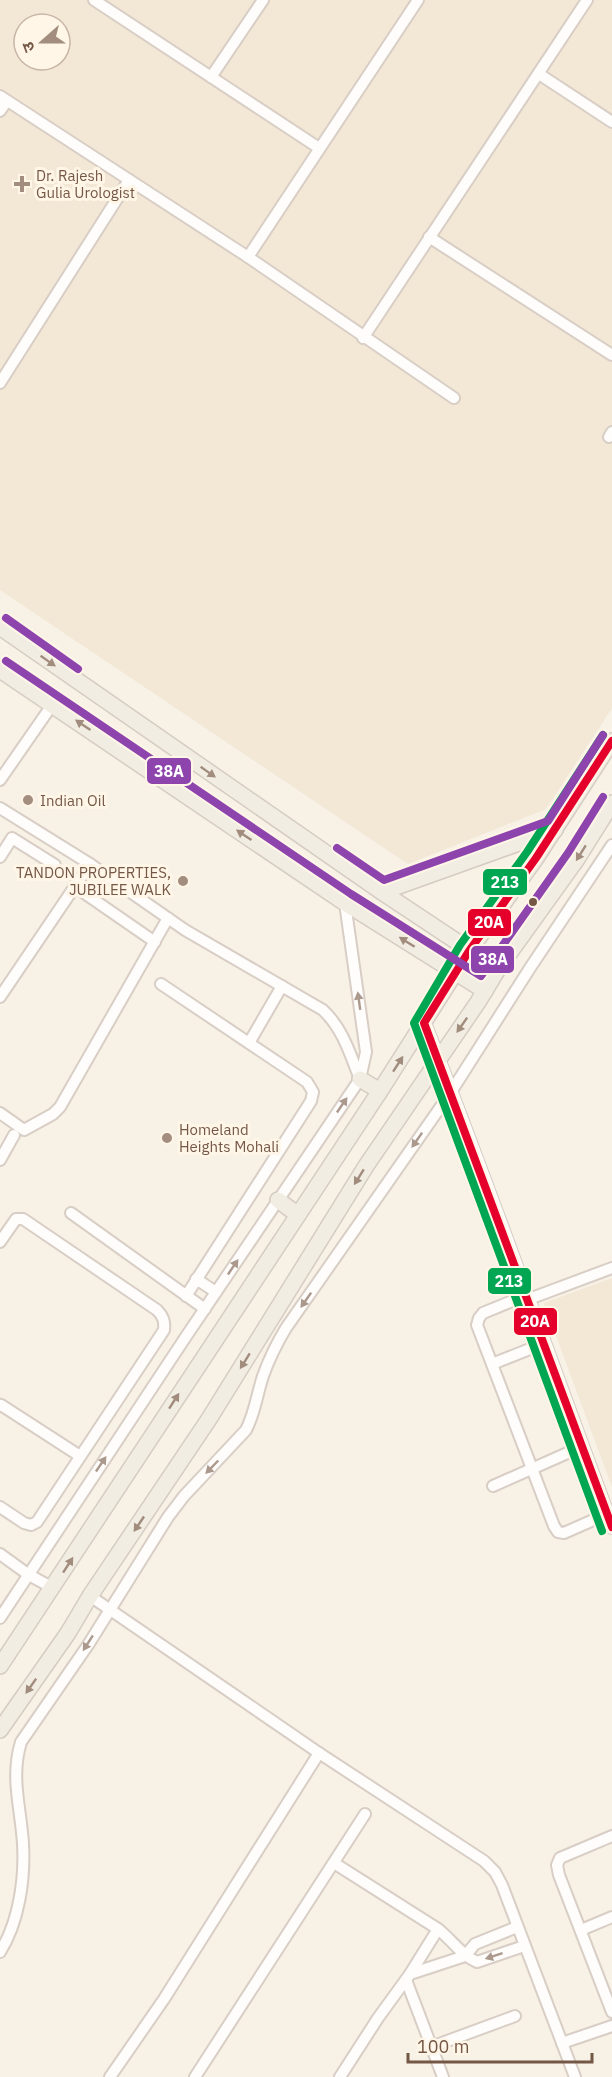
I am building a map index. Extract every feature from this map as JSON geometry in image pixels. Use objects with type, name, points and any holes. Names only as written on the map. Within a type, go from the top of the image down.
[{"type":"main road","points":[[0,627],[382,892],[498,969]]},
{"type":"main road","points":[[0,670],[345,903],[485,991]]},
{"type":"main road","points":[[0,1666],[380,1091],[469,951],[555,830],[612,741]]},
{"type":"main road","points":[[0,1730],[68,1633],[90,1596],[209,1419],[366,1166],[498,969],[578,859],[612,803]]},
{"type":"main road","points":[[382,892],[555,830]]},
{"type":"main road","points":[[360,1079],[380,1091]]},
{"type":"main road","points":[[278,1200],[298,1215]]},
{"type":"street","points":[[94,0],[319,148]]},
{"type":"street","points":[[211,77],[263,0]]},
{"type":"street","points":[[248,257],[418,0]]},
{"type":"street","points":[[363,338],[587,0]]},
{"type":"street","points":[[539,74],[612,122]]},
{"type":"street","points":[[0,111],[4,98],[248,257],[363,338],[454,398]]},
{"type":"street","points":[[0,383],[129,180]]},
{"type":"street","points":[[429,237],[612,355]]},
{"type":"street","points":[[0,780],[52,705]]},
{"type":"street","points":[[0,808],[90,864],[168,918],[322,1010],[334,1020],[342,1034],[360,1079]]},
{"type":"street","points":[[0,857],[12,838],[55,865]]},
{"type":"street","points":[[0,1952],[17,1909],[21,1882],[23,1845],[15,1771],[21,1742],[88,1645],[168,1517],[184,1496],[246,1430],[252,1419],[263,1376],[278,1342],[451,1092],[612,845]]},
{"type":"street","points":[[0,997],[90,864]]},
{"type":"street","points":[[77,882],[157,938]]},
{"type":"street","points":[[0,1618],[204,1309],[360,1079],[366,1052],[345,903]]},
{"type":"street","points":[[0,1113],[24,1130],[60,1107],[168,918]]},
{"type":"street","points":[[161,984],[307,1082],[313,1092],[311,1101],[186,1296]]},
{"type":"street","points":[[249,1043],[282,986]]},
{"type":"street","points":[[424,1023],[528,1297],[610,1521],[564,1533],[558,1532],[477,1325],[483,1313],[528,1297],[612,1268]]},
{"type":"street","points":[[0,1160],[14,1135]]},
{"type":"street","points":[[71,1213],[204,1309]]},
{"type":"street","points":[[0,1242],[16,1219],[23,1219],[148,1303],[163,1316],[165,1330],[37,1522],[31,1525],[24,1523],[0,1507]]},
{"type":"street","points":[[196,1279],[216,1292]]},
{"type":"street","points":[[492,1364],[544,1343]]},
{"type":"street","points":[[0,1405],[80,1456]]},
{"type":"street","points":[[493,1486],[581,1447]]},
{"type":"street","points":[[0,1554],[53,1588]]},
{"type":"street","points":[[90,1596],[319,1753],[484,1861],[495,1872],[498,1879],[575,2077]]},
{"type":"street","points":[[110,2077],[164,1999],[319,1753]]},
{"type":"street","points":[[195,2077],[365,1814]]},
{"type":"street","points":[[612,1836],[560,1858],[557,1865],[612,2012]]},
{"type":"street","points":[[334,1863],[438,1929],[452,1940],[465,1956],[477,1962],[524,1946]]},
{"type":"street","points":[[581,1930],[612,1917]]},
{"type":"street","points":[[408,1977],[465,1956],[475,1944],[517,1927]]},
{"type":"street","points":[[340,2077],[438,1929]]},
{"type":"street","points":[[408,1977],[443,2077]]},
{"type":"street","points":[[431,2047],[514,2016]]},
{"type":"street","points":[[562,2043],[612,2026]]},
{"type":"shaded area","points":[[0,0],[612,0],[612,708],[546,809],[408,864],[0,590]]},
{"type":"shaded area","points":[[612,1278],[612,1487],[544,1303]]},
{"type":"transit line","name":"38A","points":[[6,618],[78,669]]},
{"type":"transit line","name":"38A","points":[[6,661],[351,894],[481,976],[568,853],[603,797]]},
{"type":"transit line","name":"213","points":[[602,1531],[414,1023],[460,945],[527,852],[603,735]]},
{"type":"transit line","name":"38A","points":[[337,848],[384,880],[548,821],[603,735]]},
{"type":"transit line","name":"20A","points":[[612,741],[536,858],[469,951],[424,1023],[612,1527]]},
{"type":"place","name":"Dr. Rajesh Gulia Urologist","points":[[22,184]]},
{"type":"place","name":"Indian Oil","points":[[28,800]]},
{"type":"place","name":"TANDON PROPERTIES, JUBILEE WALK","points":[[183,881]]},
{"type":"place","name":"Homeland Heights Mohali","points":[[167,1138]]}]
